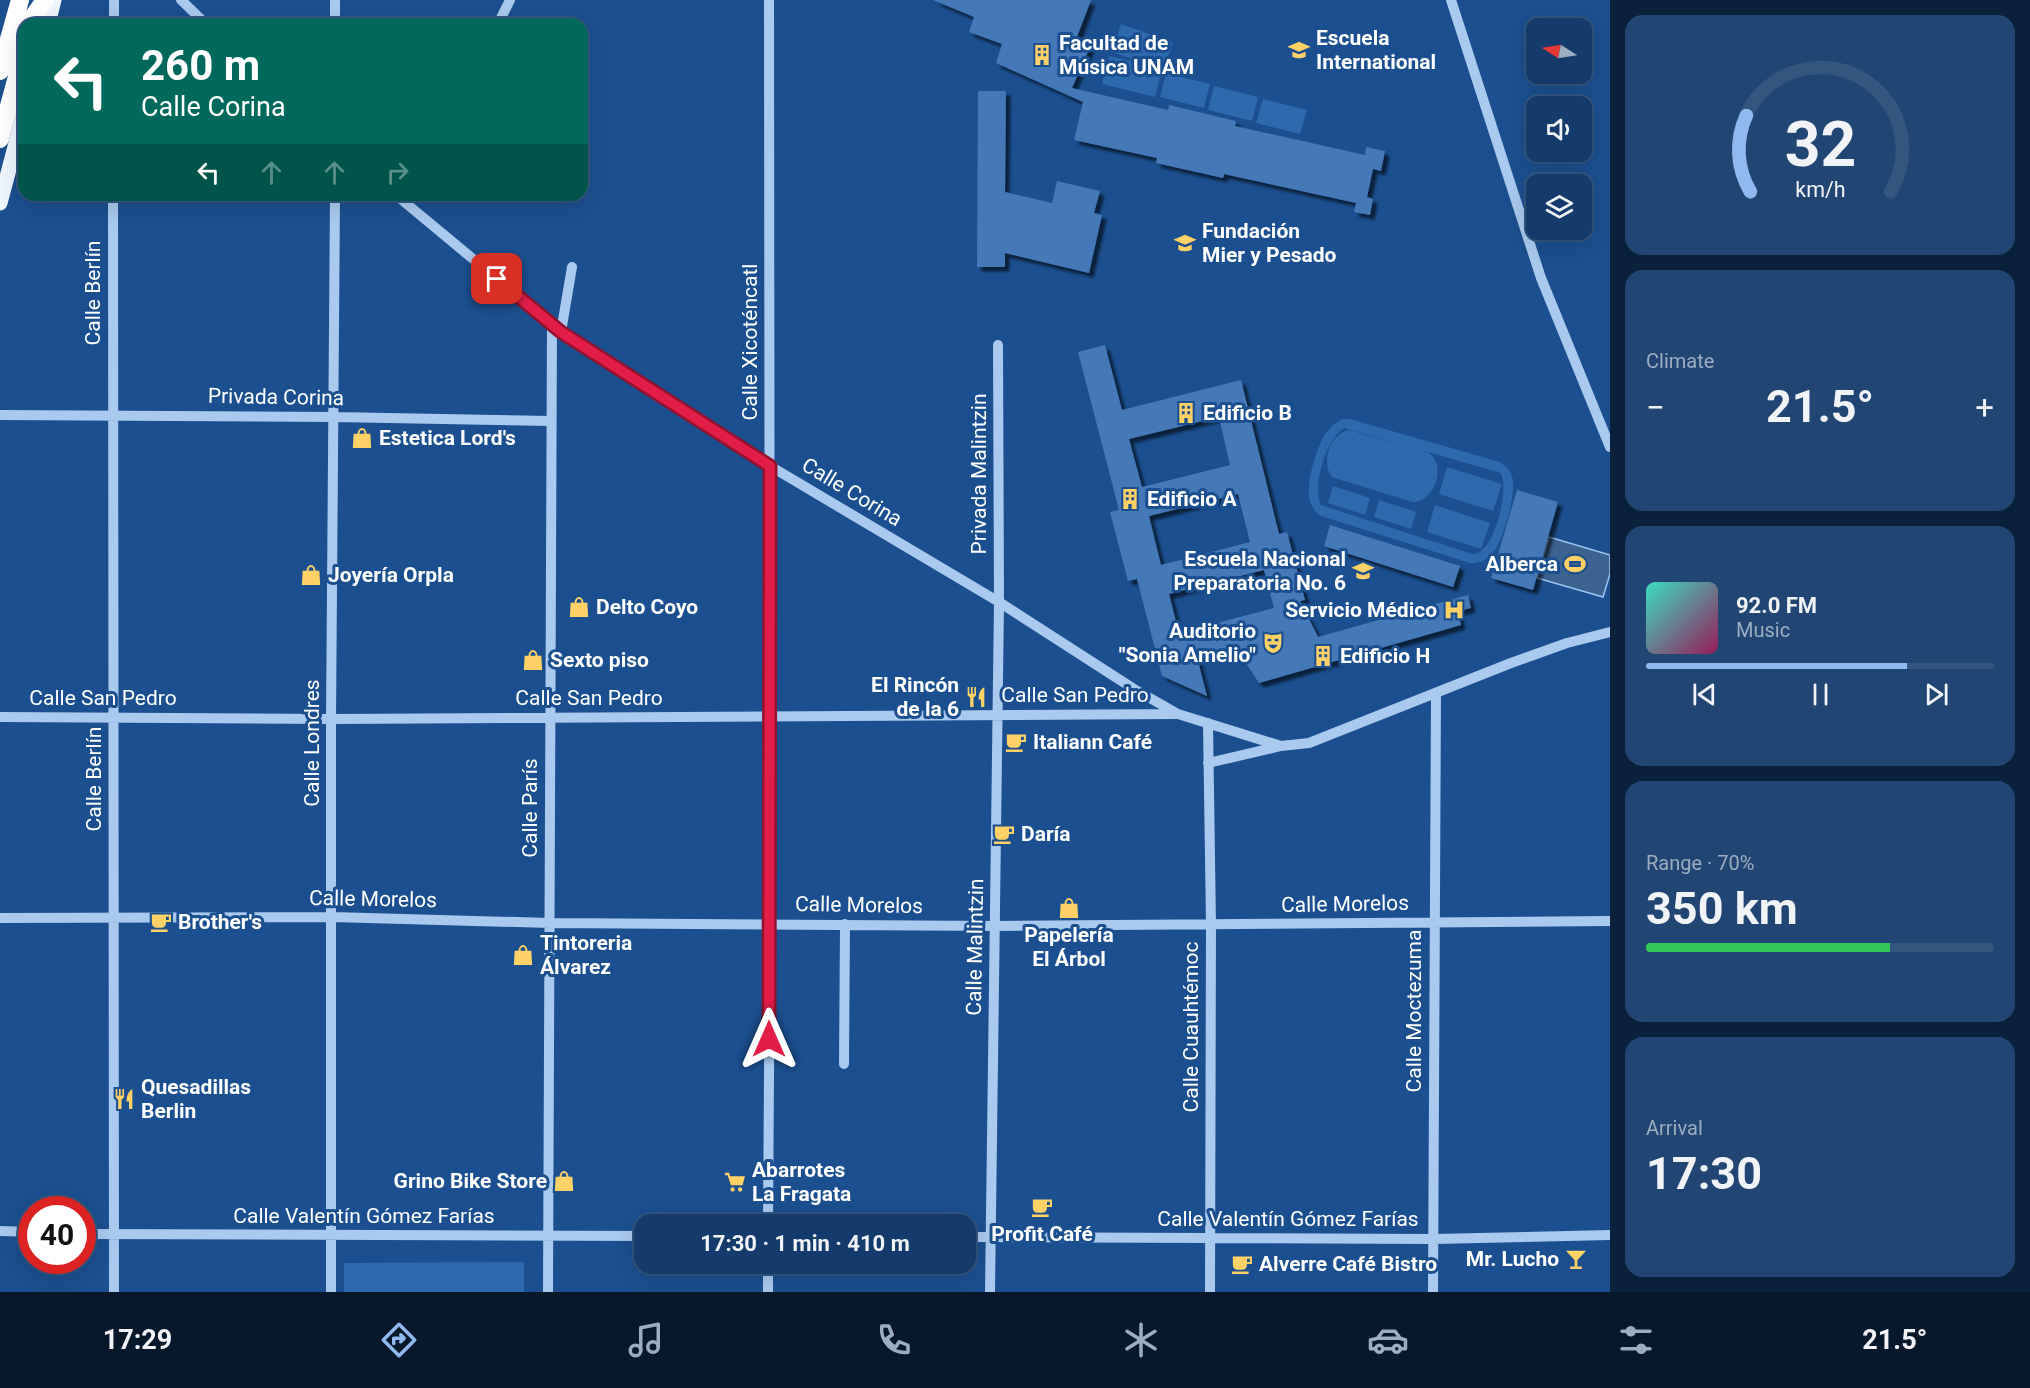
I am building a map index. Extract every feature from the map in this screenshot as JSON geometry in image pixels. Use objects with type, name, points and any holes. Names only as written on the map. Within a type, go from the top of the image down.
[{"type":"highway","points":[[0,71],[20,0]]},
{"type":"highway","points":[[33,18],[45,0]]},
{"type":"highway","points":[[0,139],[18,73]]},
{"type":"main road","points":[[50,18],[54,0]]},
{"type":"main road","points":[[0,203],[18,135]]},
{"type":"street","points":[[114,0],[114,18]]},
{"type":"street","points":[[181,0],[200,18]]},
{"type":"street","points":[[335,0],[335,18]]},
{"type":"street","points":[[501,18],[510,0]]},
{"type":"street","name":"Calle Xicoténcatl","points":[[768,1214],[769,0]]},
{"type":"street","points":[[1451,0],[1541,278],[1610,447]]},
{"type":"street","name":"Calle Berlín","points":[[113,201],[114,1292]]},
{"type":"street","name":"Calle Londres","points":[[331,1292],[334,201]]},
{"type":"street","name":"Calle Corina","points":[[410,201],[561,332],[770,466],[999,602],[1134,689],[1178,714],[1208,723]]},
{"type":"street","points":[[561,332],[572,267]]},
{"type":"street","name":"Calle París","points":[[548,1292],[552,324]]},
{"type":"street","name":"Privada Malintzin","points":[[998,345],[999,602]]},
{"type":"street","name":"Privada Corina","points":[[0,415],[551,421]]},
{"type":"street","name":"Calle Malintzin","points":[[990,1292],[999,602]]},
{"type":"street","points":[[1208,763],[1281,746],[1309,743],[1556,646],[1610,632]]},
{"type":"street","name":"Calle Moctezuma","points":[[1433,1292],[1436,693]]},
{"type":"street","name":"Calle San Pedro","points":[[0,717],[331,719],[1178,714]]},
{"type":"street","points":[[1208,723],[1281,746]]},
{"type":"street","name":"Calle Cuauhtémoc","points":[[1208,723],[1210,1292]]},
{"type":"street","name":"Calle Morelos","points":[[0,918],[332,917],[550,923],[996,926],[1610,921]]},
{"type":"street","points":[[844,1064],[845,924]]},
{"type":"street","points":[[0,1231],[18,1232]]},
{"type":"street","name":"Calle Valentín Gómez Farías","points":[[96,1234],[634,1236]]},
{"type":"street","name":"Calle Valentín Gómez Farías","points":[[976,1237],[1433,1239],[1610,1235]]},
{"type":"street","points":[[768,1274],[768,1292]]},
{"type":"shaded area","points":[[1121,24],[1173,42],[1164,69],[1162,69],[1155,97],[1102,84],[1109,56],[1157,67],[1112,52]]},
{"type":"shaded area","points":[[1166,73],[1210,84],[1204,108],[1160,97]]},
{"type":"shaded area","points":[[1214,86],[1258,97],[1252,121],[1208,110]]},
{"type":"shaded area","points":[[1263,99],[1307,110],[1300,134],[1256,123]]},
{"type":"shaded area","points":[[1342,419],[1350,419],[1500,462],[1505,466],[1512,478],[1512,497],[1504,530],[1492,554],[1482,561],[1470,563],[1321,516],[1314,510],[1309,489],[1318,450],[1326,434]],"holes":[[[1344,428],[1501,473],[1503,493],[1498,520],[1487,544],[1480,551],[1472,554],[1321,505],[1319,497],[1318,486],[1326,452],[1337,434]]]},
{"type":"shaded area","points":[[1349,430],[1427,452],[1437,465],[1438,473],[1432,490],[1420,501],[1412,502],[1332,477],[1327,464],[1329,449],[1337,436]]},
{"type":"shaded area","points":[[1447,467],[1502,484],[1493,511],[1439,494]]},
{"type":"shaded area","points":[[1333,486],[1370,498],[1365,515],[1328,503]]},
{"type":"shaded area","points":[[1379,500],[1416,512],[1411,529],[1374,517]]},
{"type":"shaded area","points":[[1435,505],[1490,523],[1481,549],[1427,532]]},
{"type":"shaded area","name":"Alberca","points":[[1549,537],[1610,555],[1610,574],[1603,597],[1537,578]]},
{"type":"shaded area","points":[[524,1262],[524,1292],[344,1292],[344,1263]]},
{"type":"building","points":[[933,0],[1091,0],[1075,42],[1090,47],[1072,88],[1168,110],[1169,105],[1236,121],[1235,126],[1365,155],[1366,147],[1385,151],[1381,171],[1373,169],[1367,197],[1373,199],[1370,215],[1354,212],[1356,203],[1224,174],[1223,178],[1156,163],[1157,158],[1074,140],[1083,102],[996,63],[1002,44],[969,32],[974,17]]},
{"type":"building","points":[[978,91],[1006,91],[1005,192],[1052,203],[1057,181],[1100,191],[1094,213],[1102,215],[1089,273],[1005,253],[1005,267],[977,267]]},
{"type":"building","points":[[1105,345],[1122,410],[1241,380],[1279,534],[1287,532],[1305,600],[1300,601],[1318,637],[1468,595],[1471,608],[1458,611],[1461,625],[1259,683],[1235,647],[1197,657],[1207,696],[1162,676],[1137,579],[1128,581],[1110,512],[1119,510],[1078,352]],"holes":[[[1219,417],[1230,465],[1142,487],[1129,439]],[[1238,494],[1250,542],[1161,565],[1149,516]],[[1264,570],[1274,608],[1179,633],[1169,594]]]},
{"type":"building","points":[[1517,490],[1558,502],[1533,590],[1491,578]]},
{"type":"building","points":[[1330,525],[1460,566],[1453,587],[1324,546]]},
{"type":"place","name":"Escuela International","points":[[1299,50]]},
{"type":"place","name":"Facultad de Música UNAM","points":[[1042,55]]},
{"type":"place","name":"Fundación Mier y Pesado","points":[[1185,243]]},
{"type":"place","name":"Edificio B","points":[[1186,413]]},
{"type":"place","name":"Estetica Lord's","points":[[362,438]]},
{"type":"place","name":"Edificio A","points":[[1130,499]]},
{"type":"place","name":"Alberca","points":[[1575,564]]},
{"type":"place","name":"Escuela Nacional Preparatoria No. 6","points":[[1363,571]]},
{"type":"place","name":"Joyería Orpla","points":[[311,575]]},
{"type":"place","name":"Delto Coyo","points":[[579,607]]},
{"type":"place","name":"Servicio Médico","points":[[1454,610]]},
{"type":"place","name":"Auditorio \"Sonia Amelio\"","points":[[1273,643]]},
{"type":"place","name":"Edificio H","points":[[1323,656]]},
{"type":"place","name":"Sexto piso","points":[[533,660]]},
{"type":"place","name":"El Rincón de la 6","points":[[976,697]]},
{"type":"place","name":"Italiann Café","points":[[1016,742]]},
{"type":"place","name":"Daría","points":[[1004,834]]},
{"type":"place","name":"Papelería El Árbol","points":[[1069,908]]},
{"type":"place","name":"Brother's","points":[[161,922]]},
{"type":"place","name":"Tintoreria Álvarez","points":[[523,955]]},
{"type":"place","name":"Quesadillas Berlin","points":[[124,1099]]},
{"type":"place","name":"Grino Bike Store","points":[[564,1181]]},
{"type":"place","name":"Abarrotes La Fragata","points":[[735,1182]]},
{"type":"place","name":"Profit Café","points":[[1042,1207]]},
{"type":"place","name":"Mr. Lucho","points":[[1576,1259]]},
{"type":"place","name":"Alverre Café Bistro","points":[[1242,1264]]},
{"type":"route","points":[[497,279],[561,332],[770,466],[769,1039]]}]
